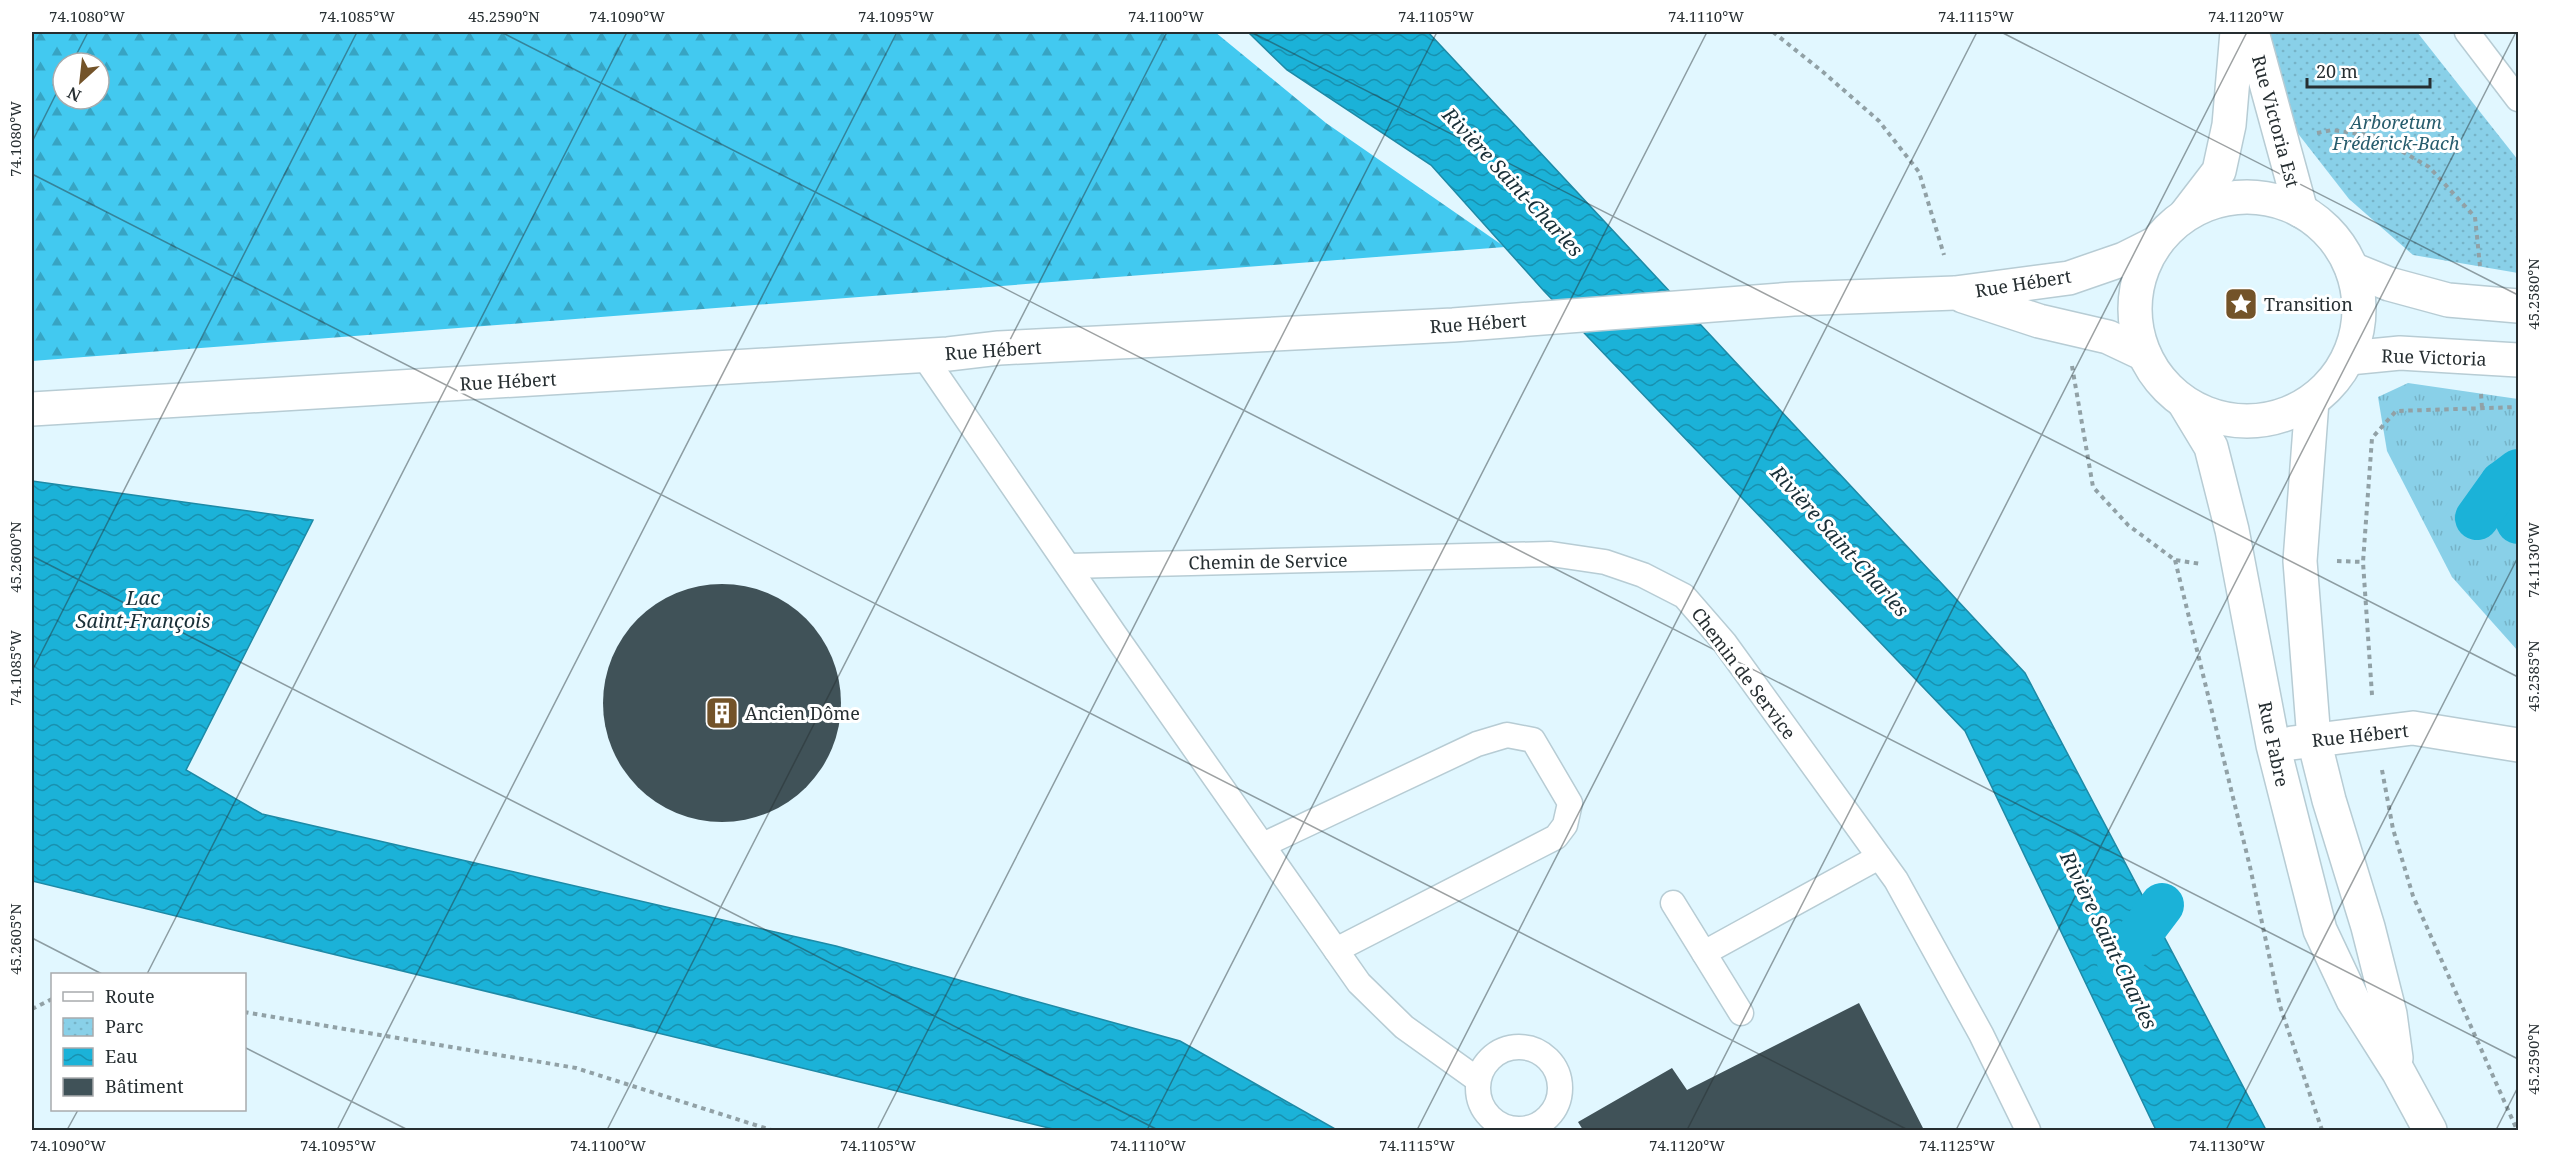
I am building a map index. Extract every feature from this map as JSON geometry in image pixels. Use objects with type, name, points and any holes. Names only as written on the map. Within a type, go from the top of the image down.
[{"type":"main road","name":"Rue Victoria Est","points":[[2186,214],[2219,171],[2229,125],[2237,32]]},
{"type":"main road","name":"Rue Victoria Est","points":[[2252,32],[2301,211]]},
{"type":"main road","points":[[2243,197],[2273,200],[2301,211],[2322,226],[2340,245],[2352,269],[2359,299],[2358,329],[2349,358],[2334,382],[2313,401],[2283,416],[2250,422],[2216,418],[2186,404],[2161,382],[2144,354],[2136,326],[2135,297],[2142,268],[2156,243],[2186,214],[2214,202],[2243,197]]},
{"type":"main road","name":"Rue Hébert","points":[[32,410],[923,355],[999,348],[1453,325],[1793,299],[1955,293],[2069,278],[2124,259],[2156,243]]},
{"type":"main road","points":[[2352,269],[2409,290],[2448,300],[2518,306]]},
{"type":"main road","name":"Rue Hébert","points":[[1955,293],[2038,321],[2108,336],[2144,354]]},
{"type":"main road","name":"Rue Victoria","points":[[2349,358],[2400,353],[2518,360]]},
{"type":"main road","name":"Rue Fabre","points":[[2313,401],[2300,561],[2314,740],[2329,800],[2368,927],[2390,1014],[2398,1071]]},
{"type":"main road","name":"Rue Fabre","points":[[2186,404],[2211,447],[2239,565],[2273,745],[2320,930],[2354,1000],[2398,1071],[2430,1131]]},
{"type":"main road","name":"Rue Hébert","points":[[2273,745],[2413,728],[2518,745]]},
{"type":"lane","points":[[2467,32],[2518,99]]},
{"type":"lane","points":[[923,355],[1359,983],[1404,1027],[1478,1080]]},
{"type":"lane","name":"Chemin de Service","points":[[1070,566],[1551,554],[1605,562],[1634,572],[1684,596],[1718,635],[1896,880],[1981,1034],[2028,1131]]},
{"type":"lane","points":[[1263,845],[1477,744],[1507,735],[1533,740],[1570,803],[1565,825],[1556,837],[1336,950]]},
{"type":"lane","points":[[1704,953],[1879,856]]},
{"type":"lane","points":[[1673,903],[1741,1012]]},
{"type":"path","points":[[1773,32],[1879,121],[1919,172],[1955,293]]},
{"type":"path","points":[[2307,134],[2332,130],[2375,136],[2430,167],[2475,217],[2480,266],[2478,303]]},
{"type":"path","points":[[2479,358],[2482,408]]},
{"type":"path","points":[[2071,360],[2093,487],[2128,525],[2175,560],[2198,564],[2239,565]]},
{"type":"path","points":[[2517,1131],[2414,896],[2393,829],[2375,732],[2364,561],[2372,438],[2396,411],[2518,407]]},
{"type":"path","points":[[2175,560],[2250,867],[2280,1006],[2322,1131]]},
{"type":"path","points":[[2300,561],[2364,561]]},
{"type":"path","points":[[32,1009],[51,1000]]},
{"type":"path","points":[[246,1012],[576,1068],[771,1131]]},
{"type":"green space","points":[[32,32],[1215,32],[1326,123],[1505,247],[32,361]]},
{"type":"green space","name":"Arboretum Frédérick-Bach","points":[[2268,32],[2417,32],[2518,160],[2518,273],[2413,255],[2349,199],[2289,122]]},
{"type":"green space","points":[[2408,383],[2518,399],[2518,651],[2452,577],[2387,451],[2378,397]]},
{"type":"green space","points":[[2518,471],[2518,522],[2502,483]]},
{"type":"water","name":"Rivière Saint-Charles","points":[[1248,32],[1428,32],[2025,673],[2266,1130],[2156,1130],[1965,731],[1544,291],[1431,165],[1287,70]]},
{"type":"water","name":"Lac Saint-François","points":[[32,481],[313,520],[186,770],[262,814],[836,946],[1180,1041],[1337,1130],[1057,1130],[32,881]]},
{"type":"building","name":"Ancien Dôme","points":[[710,584],[734,584],[757,589],[778,598],[798,611],[814,627],[827,647],[836,668],[841,703],[839,726],[832,749],[814,779],[798,795],[778,808],[757,817],[734,822],[710,822],[687,817],[666,808],[646,795],[630,779],[617,759],[608,738],[603,715],[603,691],[608,668],[617,647],[630,627],[646,611],[666,598],[687,589]]},
{"type":"building","points":[[1859,1003],[1924,1130],[1583,1130],[1578,1122],[1672,1068],[1687,1090]]},
{"type":"waterway","points":[[2477,518],[2502,483],[2518,471]]},
{"type":"waterway","points":[[2502,483],[2518,522]]},
{"type":"waterway","name":"Rivière Saint-Charles","points":[[2119,962],[2162,905]]},
{"type":"place","name":"Transition","points":[[2241,304]]},
{"type":"place","name":"Ancien Dôme","points":[[722,713]]}]
